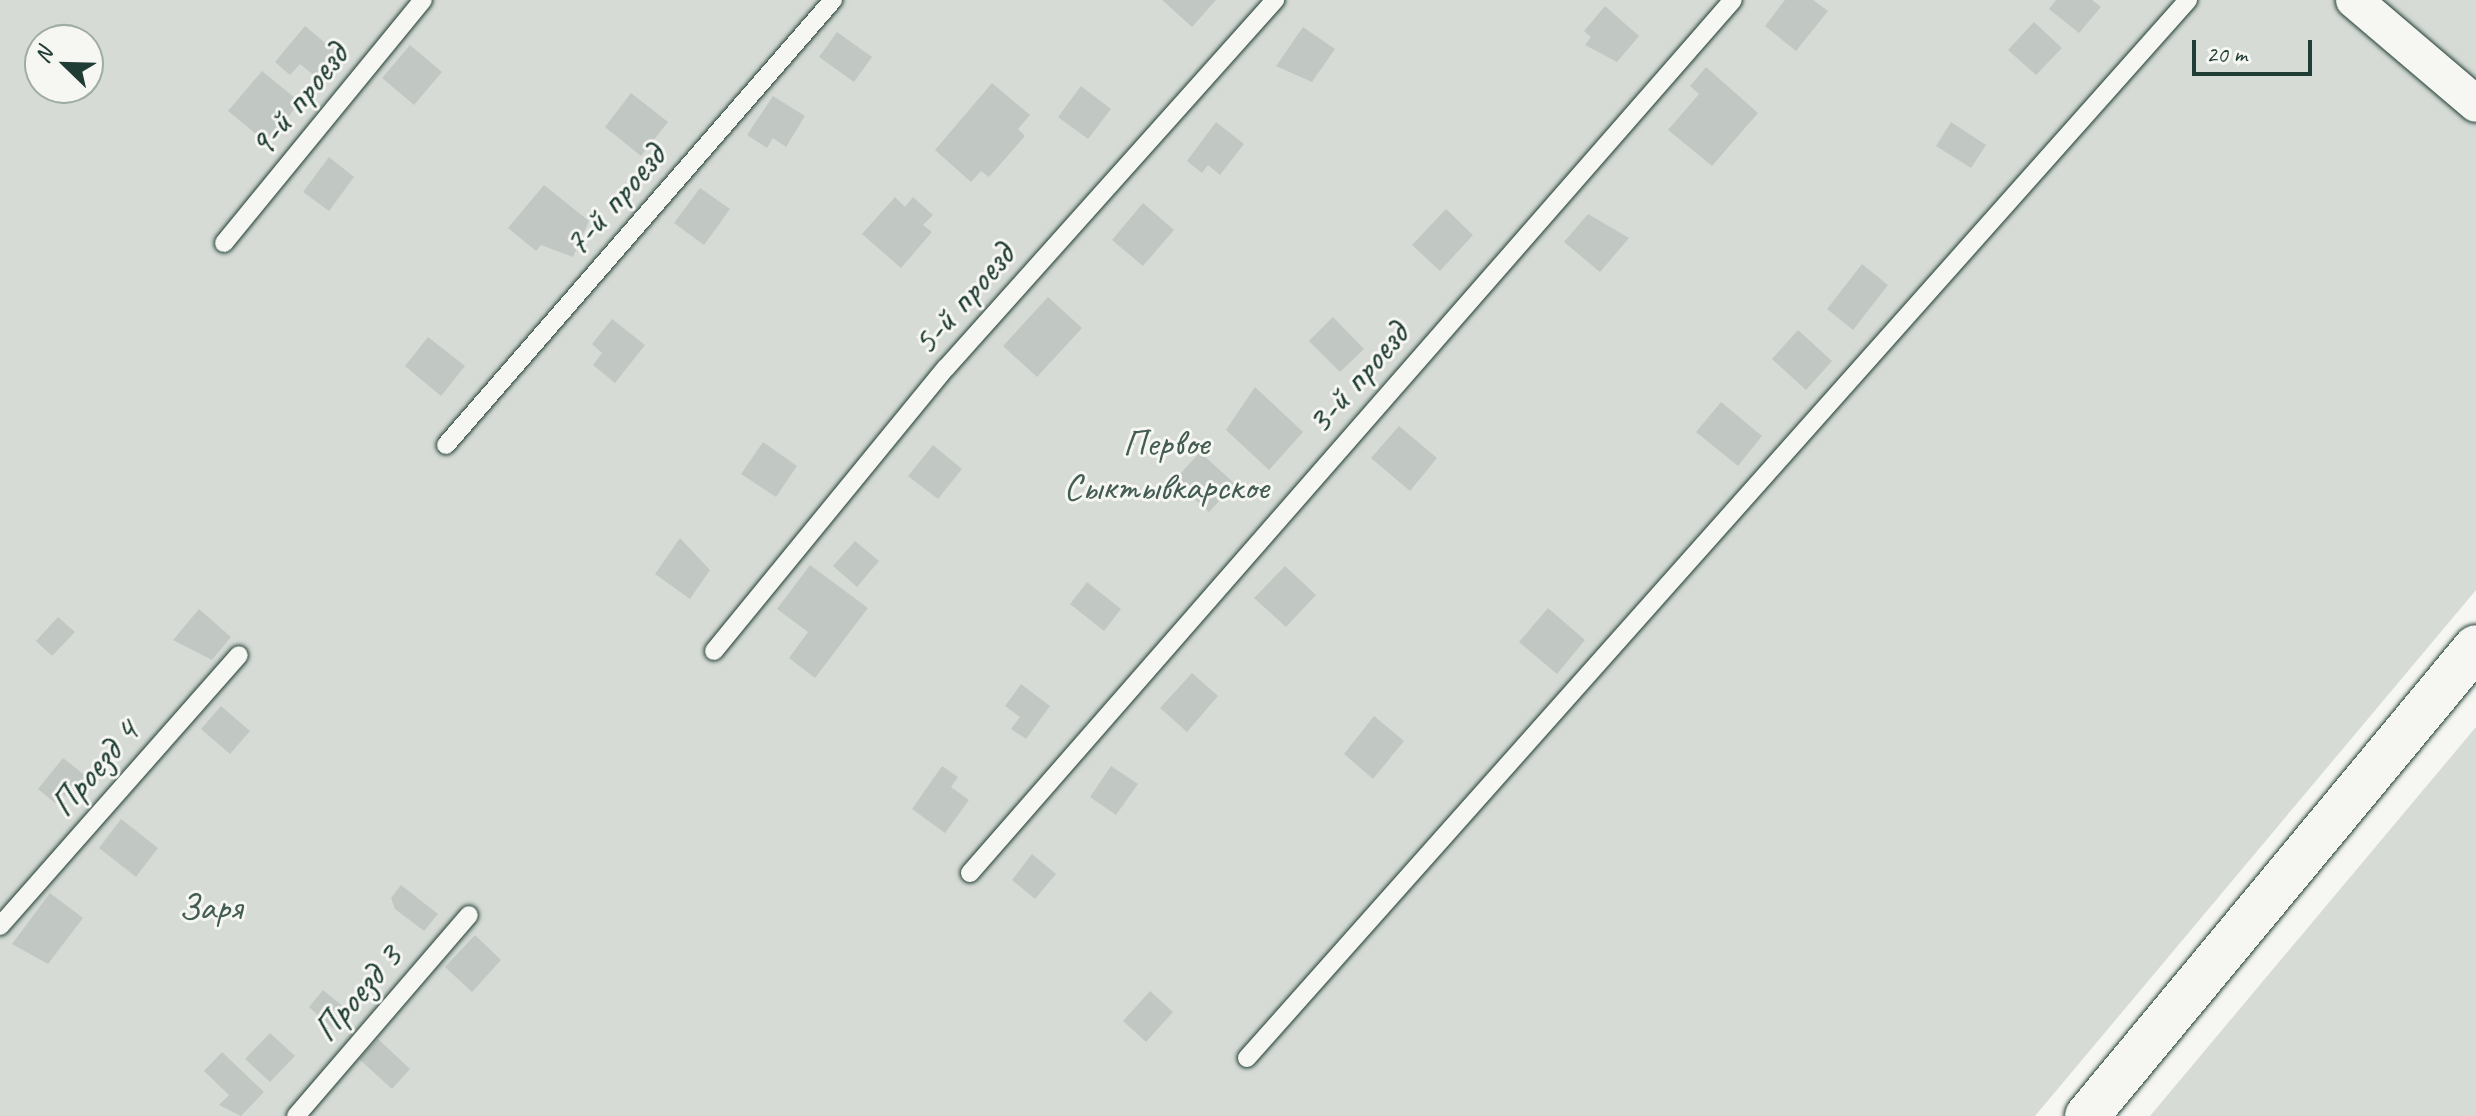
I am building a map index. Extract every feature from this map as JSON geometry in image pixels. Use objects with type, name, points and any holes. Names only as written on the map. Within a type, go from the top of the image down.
[{"type":"main road","points":[[2087,1116],[2476,647]]},
{"type":"street","points":[[2354,0],[2476,104]]},
{"type":"lane","name":"9-й проезд","points":[[224,243],[423,0]]},
{"type":"lane","name":"7-й проезд","points":[[446,445],[833,0]]},
{"type":"lane","name":"5-й проезд","points":[[714,651],[946,368],[1275,0]]},
{"type":"lane","name":"3-й проезд","points":[[970,873],[1733,0]]},
{"type":"lane","points":[[1247,1058],[2188,0]]},
{"type":"lane","name":"Проезд 4","points":[[0,926],[239,655]]},
{"type":"lane","name":"Проезд 3","points":[[296,1116],[469,915]]},
{"type":"green space","points":[[0,0],[2476,0],[2476,590],[2035,1116],[0,1116]]},
{"type":"green space","points":[[2476,727],[2476,1116],[2150,1116]]},
{"type":"building","points":[[1162,0],[1216,0],[1192,27]]},
{"type":"building","points":[[1785,0],[1813,0],[1828,11],[1796,51],[1765,26]]},
{"type":"building","points":[[2056,0],[2092,0],[2101,7],[2079,33],[2049,9]]},
{"type":"building","points":[[1605,6],[1639,36],[1617,62],[1585,45],[1591,37],[1584,31]]},
{"type":"building","points":[[2034,22],[2062,48],[2036,75],[2008,50]]},
{"type":"building","points":[[305,26],[342,57],[322,82],[300,64],[290,75],[275,62]]},
{"type":"building","points":[[1303,27],[1335,49],[1312,82],[1276,66]]},
{"type":"building","points":[[837,32],[872,57],[854,82],[819,57]]},
{"type":"building","points":[[410,45],[442,72],[414,105],[382,78]]},
{"type":"building","points":[[1706,67],[1758,113],[1712,166],[1668,130],[1699,94],[1690,86]]},
{"type":"building","points":[[262,71],[300,102],[267,143],[228,111]]},
{"type":"building","points":[[992,83],[1030,115],[1018,129],[1025,136],[989,177],[981,171],[971,182],[935,150]]},
{"type":"building","points":[[1081,86],[1111,109],[1088,139],[1058,117]]},
{"type":"building","points":[[631,93],[668,122],[641,156],[605,127]]},
{"type":"building","points":[[773,96],[805,116],[786,147],[773,138],[767,148],[747,135]]},
{"type":"building","points":[[1216,122],[1244,144],[1220,175],[1208,165],[1202,173],[1187,161]]},
{"type":"building","points":[[1951,122],[1986,145],[1971,168],[1936,146]]},
{"type":"building","points":[[329,157],[354,177],[329,211],[303,192]]},
{"type":"building","points":[[544,185],[589,221],[573,257],[541,245],[536,251],[508,228]]},
{"type":"building","points":[[700,188],[730,209],[704,245],[674,223]]},
{"type":"building","points":[[895,197],[905,207],[913,197],[933,215],[923,225],[932,232],[901,268],[862,234]]},
{"type":"building","points":[[1143,203],[1174,230],[1143,266],[1112,240]]},
{"type":"building","points":[[1446,209],[1473,235],[1440,271],[1412,245]]},
{"type":"building","points":[[1588,214],[1629,238],[1600,272],[1564,242]]},
{"type":"building","points":[[1862,264],[1888,285],[1853,330],[1827,309]]},
{"type":"building","points":[[1048,297],[1082,328],[1037,377],[1003,346]]},
{"type":"building","points":[[1333,317],[1364,349],[1340,372],[1309,341]]},
{"type":"building","points":[[612,319],[645,345],[615,383],[593,365],[602,353],[592,344]]},
{"type":"building","points":[[1798,330],[1832,361],[1806,390],[1772,359]]},
{"type":"building","points":[[428,337],[465,366],[441,396],[405,366]]},
{"type":"building","points":[[1255,387],[1303,432],[1269,470],[1226,430]]},
{"type":"building","points":[[1721,402],[1762,436],[1738,466],[1696,432]]},
{"type":"building","points":[[1399,426],[1437,458],[1410,491],[1371,458]]},
{"type":"building","points":[[763,442],[797,466],[776,497],[741,474]]},
{"type":"building","points":[[933,445],[962,469],[938,499],[908,476]]},
{"type":"building","points":[[1200,452],[1235,484],[1209,512],[1174,481]]},
{"type":"building","points":[[680,538],[710,570],[690,599],[655,574]]},
{"type":"building","points":[[855,541],[879,561],[857,587],[833,566]]},
{"type":"building","points":[[810,565],[868,608],[815,678],[789,658],[808,632],[777,609]]},
{"type":"building","points":[[1285,566],[1316,595],[1286,627],[1254,598]]},
{"type":"building","points":[[1087,582],[1121,609],[1104,631],[1070,604]]},
{"type":"building","points":[[1548,608],[1585,640],[1557,674],[1519,642]]},
{"type":"building","points":[[199,609],[231,637],[212,660],[173,640]]},
{"type":"building","points":[[58,617],[75,632],[52,656],[36,641]]},
{"type":"building","points":[[1192,673],[1218,696],[1187,732],[1160,708]]},
{"type":"building","points":[[1021,684],[1050,706],[1026,739],[1011,729],[1020,717],[1005,706]]},
{"type":"building","points":[[221,706],[250,731],[230,754],[201,729]]},
{"type":"building","points":[[1374,716],[1404,741],[1373,779],[1344,754]]},
{"type":"building","points":[[63,758],[91,780],[74,802],[63,794],[55,803],[38,789]]},
{"type":"building","points":[[942,766],[958,777],[951,787],[969,800],[945,833],[912,809]]},
{"type":"building","points":[[1111,766],[1138,784],[1116,815],[1090,797]]},
{"type":"building","points":[[121,819],[158,848],[136,877],[99,848]]},
{"type":"building","points":[[1032,854],[1056,874],[1035,899],[1012,880]]},
{"type":"building","points":[[401,885],[438,914],[424,931],[395,909],[391,898]]},
{"type":"building","points":[[50,893],[83,918],[48,964],[12,944]]},
{"type":"building","points":[[475,935],[501,960],[472,992],[445,967]]},
{"type":"building","points":[[323,990],[350,1012],[335,1030],[309,1007]]},
{"type":"building","points":[[1150,991],[1173,1012],[1146,1042],[1123,1021]]},
{"type":"building","points":[[270,1033],[295,1056],[270,1082],[245,1059]]},
{"type":"building","points":[[378,1039],[410,1069],[392,1089],[359,1059]]},
{"type":"building","points":[[222,1052],[264,1092],[241,1116],[219,1105],[229,1095],[204,1071]]},
{"type":"park label","name":"Первое Сыктывкарское","points":[[1166,465]]},
{"type":"park label","name":"Заря","points":[[210,907]]}]
